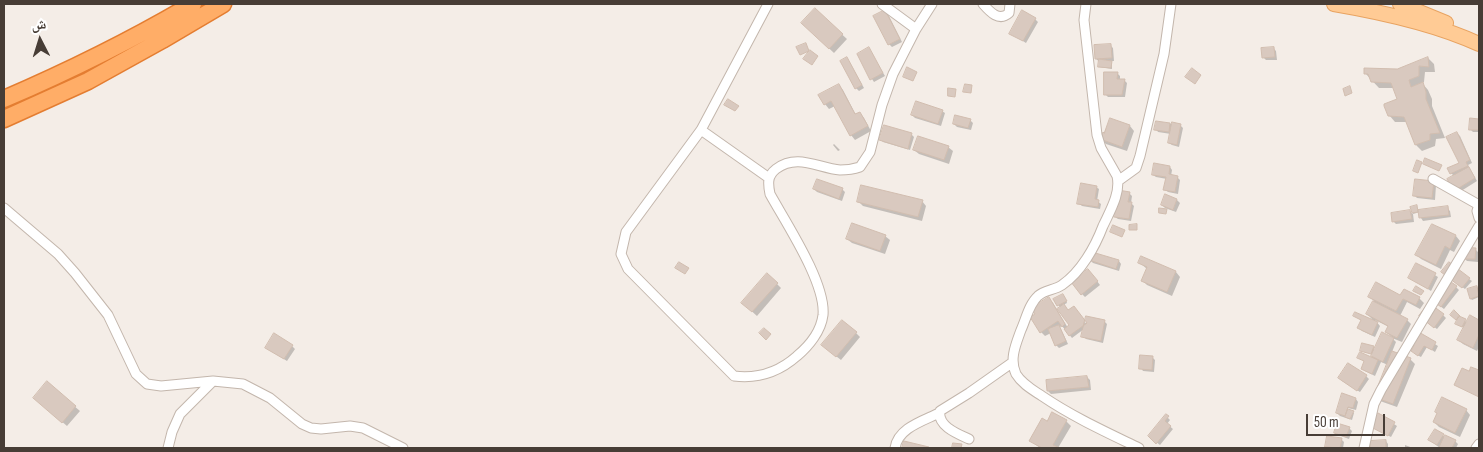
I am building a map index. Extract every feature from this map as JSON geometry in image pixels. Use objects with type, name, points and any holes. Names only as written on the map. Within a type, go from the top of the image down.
[{"type":"highway","points":[[4,99],[113,48],[193,4]]},
{"type":"highway","points":[[4,119],[88,81],[224,4]]},
{"type":"main road","points":[[1334,4],[1389,15],[1437,28],[1479,44]]},
{"type":"main road","points":[[1400,4],[1479,37]]},
{"type":"street","points":[[768,4],[701,130],[626,232],[621,254],[628,269],[734,376],[747,377],[764,375],[788,364],[803,351],[820,325],[823,308],[818,288],[806,258],[770,194],[769,178],[772,172],[789,162],[802,161],[841,170],[860,167],[870,152],[882,105],[893,74],[916,29],[932,4]]},
{"type":"street","points":[[882,4],[916,29]]},
{"type":"street","points":[[983,4],[992,14],[998,17],[1003,17],[1009,13],[1010,4]]},
{"type":"street","points":[[1086,4],[1084,20],[1097,135],[1101,148],[1114,169],[1118,181],[1110,215],[1100,236],[1072,276],[1060,286],[1041,294],[1036,299],[1027,315],[1016,345],[1013,362],[1016,373],[1030,388],[1087,423],[1139,448]]},
{"type":"street","points":[[1118,181],[1136,168],[1140,156],[1164,54],[1171,4]]},
{"type":"street","points":[[701,130],[769,178]]},
{"type":"street","points":[[1433,179],[1479,205],[1477,211],[1479,218]]},
{"type":"street","points":[[4,208],[58,254],[75,273],[108,315],[133,369],[147,384],[161,386],[213,381],[243,384],[270,398],[302,424],[311,428],[350,426],[363,428],[403,448]]},
{"type":"street","points":[[1364,448],[1374,404],[1479,226]]},
{"type":"street","points":[[895,448],[907,429],[939,413],[1013,362]]},
{"type":"street","points":[[168,448],[172,432],[180,414],[213,381]]},
{"type":"street","points":[[939,413],[941,420],[949,428],[969,439]]},
{"type":"street","points":[[1476,448],[1479,444]]},
{"type":"building","points":[[815,8],[843,34],[829,49],[801,23]]},
{"type":"building","points":[[885,10],[900,39],[888,45],[873,16]]},
{"type":"building","points":[[1022,10],[1036,18],[1023,41],[1009,34]]},
{"type":"building","points":[[806,43],[809,51],[800,55],[796,47]]},
{"type":"building","points":[[1111,44],[1112,58],[1095,59],[1094,45]]},
{"type":"building","points":[[869,47],[883,73],[870,80],[857,54]]},
{"type":"building","points":[[1274,47],[1275,57],[1262,58],[1261,48]]},
{"type":"building","points":[[810,50],[818,56],[812,65],[803,59]]},
{"type":"building","points":[[847,57],[862,85],[855,89],[840,61]]},
{"type":"building","points":[[1428,57],[1429,67],[1419,66],[1419,76],[1409,80],[1411,87],[1423,82],[1426,99],[1440,133],[1430,134],[1430,140],[1415,145],[1404,117],[1388,116],[1384,106],[1384,104],[1397,99],[1391,83],[1371,82],[1368,74],[1364,74],[1364,68],[1397,69]]},
{"type":"building","points":[[1099,59],[1112,61],[1111,68],[1098,67]]},
{"type":"building","points":[[907,67],[917,72],[913,81],[903,77]]},
{"type":"building","points":[[1192,68],[1201,75],[1195,84],[1185,77]]},
{"type":"building","points":[[1104,72],[1118,72],[1117,79],[1125,79],[1122,95],[1104,95]]},
{"type":"building","points":[[839,84],[855,114],[860,112],[868,126],[850,136],[831,101],[824,105],[818,95]]},
{"type":"building","points":[[965,84],[972,85],[971,93],[963,92]]},
{"type":"building","points":[[1350,86],[1352,93],[1345,96],[1343,89]]},
{"type":"building","points":[[948,88],[956,89],[955,97],[948,96]]},
{"type":"building","points":[[728,99],[739,106],[735,111],[724,105]]},
{"type":"building","points":[[916,101],[943,110],[938,124],[911,115]]},
{"type":"building","points":[[955,115],[971,119],[968,128],[953,124]]},
{"type":"building","points":[[1110,118],[1130,125],[1122,147],[1100,139]]},
{"type":"building","points":[[1470,118],[1479,119],[1479,130],[1469,130]]},
{"type":"building","points":[[1156,121],[1170,123],[1169,132],[1154,130]]},
{"type":"building","points":[[1172,122],[1181,124],[1177,145],[1168,143]]},
{"type":"building","points":[[884,125],[912,133],[908,149],[879,140]]},
{"type":"building","points":[[1457,132],[1470,160],[1466,162],[1468,166],[1450,174],[1447,168],[1459,163],[1446,137]]},
{"type":"building","points":[[918,136],[949,146],[944,160],[913,150]]},
{"type":"building","points":[[1425,158],[1442,165],[1439,171],[1423,164]]},
{"type":"building","points":[[1417,160],[1422,162],[1418,173],[1413,171]]},
{"type":"building","points":[[1154,163],[1170,166],[1169,174],[1178,176],[1175,192],[1163,190],[1166,177],[1152,175]]},
{"type":"building","points":[[1469,167],[1475,178],[1454,191],[1447,179]]},
{"type":"building","points":[[817,179],[843,188],[839,199],[813,189]]},
{"type":"building","points":[[1415,179],[1434,181],[1432,198],[1413,196]]},
{"type":"building","points":[[1081,183],[1097,186],[1095,199],[1099,200],[1098,207],[1077,204]]},
{"type":"building","points":[[861,185],[923,200],[918,217],[857,202]]},
{"type":"building","points":[[1118,190],[1130,192],[1128,202],[1132,202],[1129,219],[1114,217]]},
{"type":"building","points":[[1165,194],[1177,199],[1173,210],[1161,205]]},
{"type":"building","points":[[1417,205],[1418,212],[1412,213],[1410,207]]},
{"type":"building","points":[[1448,206],[1449,215],[1419,218],[1418,210]]},
{"type":"building","points":[[1159,208],[1167,209],[1166,214],[1159,213]]},
{"type":"building","points":[[1410,210],[1412,219],[1392,222],[1391,213]]},
{"type":"building","points":[[852,223],[886,235],[880,251],[846,239]]},
{"type":"building","points":[[1137,224],[1137,230],[1129,230],[1129,225]]},
{"type":"building","points":[[1432,224],[1456,235],[1450,249],[1445,246],[1436,265],[1415,255]]},
{"type":"building","points":[[1113,225],[1125,230],[1122,237],[1110,232]]},
{"type":"building","points":[[1463,247],[1476,248],[1475,259],[1463,259]]},
{"type":"building","points":[[1092,252],[1119,260],[1116,269],[1089,260]]},
{"type":"building","points":[[1141,256],[1176,271],[1167,292],[1141,281],[1147,267],[1138,263]]},
{"type":"building","points":[[679,262],[689,268],[685,274],[675,268]]},
{"type":"building","points":[[1449,262],[1470,278],[1462,288],[1441,272]]},
{"type":"building","points":[[1416,263],[1436,273],[1428,289],[1408,278]]},
{"type":"building","points":[[1088,269],[1098,281],[1081,295],[1071,282]]},
{"type":"building","points":[[767,273],[778,283],[752,312],[741,303]]},
{"type":"building","points":[[1445,278],[1457,286],[1441,307],[1433,301],[1438,294],[1435,291]]},
{"type":"building","points":[[1376,282],[1400,295],[1404,289],[1420,297],[1416,305],[1403,299],[1396,311],[1368,297]]},
{"type":"building","points":[[1416,286],[1424,291],[1421,295],[1413,291]]},
{"type":"building","points":[[1477,286],[1479,296],[1470,299],[1467,289]]},
{"type":"building","points":[[1063,294],[1067,301],[1057,306],[1053,299]]},
{"type":"building","points":[[1049,297],[1065,324],[1062,327],[1058,321],[1040,333],[1030,317],[1035,314],[1031,308]]},
{"type":"building","points":[[1373,301],[1408,319],[1397,338],[1385,332],[1388,326],[1366,314]]},
{"type":"building","points":[[1429,303],[1444,314],[1434,328],[1419,316]]},
{"type":"building","points":[[1064,304],[1068,310],[1074,306],[1087,323],[1069,336],[1064,329],[1069,325],[1057,309]]},
{"type":"building","points":[[1454,310],[1460,316],[1456,320],[1450,315]]},
{"type":"building","points":[[1355,312],[1378,322],[1372,335],[1357,328],[1361,320],[1353,316]]},
{"type":"building","points":[[1470,315],[1479,320],[1479,335],[1473,348],[1457,340]]},
{"type":"building","points":[[1086,316],[1105,320],[1101,341],[1081,337]]},
{"type":"building","points":[[1459,316],[1466,319],[1462,327],[1455,324]]},
{"type":"building","points":[[842,320],[857,332],[836,357],[821,345]]},
{"type":"building","points":[[1059,325],[1066,341],[1055,346],[1048,329]]},
{"type":"building","points":[[764,328],[771,334],[766,340],[759,333]]},
{"type":"building","points":[[1417,331],[1436,342],[1432,350],[1424,346],[1418,356],[1411,351],[1414,345],[1410,342]]},
{"type":"building","points":[[1382,332],[1394,338],[1383,362],[1371,356]]},
{"type":"building","points":[[274,333],[293,345],[284,359],[265,348]]},
{"type":"building","points":[[1362,343],[1374,346],[1371,354],[1360,351]]},
{"type":"building","points":[[1392,351],[1411,358],[1393,404],[1374,397]]},
{"type":"building","points":[[1360,352],[1378,360],[1372,374],[1361,369],[1364,361],[1357,358]]},
{"type":"building","points":[[1140,355],[1153,356],[1152,370],[1139,369]]},
{"type":"building","points":[[1348,363],[1367,375],[1357,391],[1338,378]]},
{"type":"building","points":[[1471,367],[1479,370],[1479,397],[1454,385],[1462,368],[1469,371]]},
{"type":"building","points":[[1087,376],[1089,387],[1047,391],[1046,380]]},
{"type":"building","points":[[47,381],[76,406],[62,423],[33,398]]},
{"type":"building","points":[[1342,393],[1356,398],[1353,408],[1348,407],[1345,416],[1336,413]]},
{"type":"building","points":[[1442,397],[1467,409],[1455,433],[1433,422],[1437,413],[1435,412]]},
{"type":"building","points":[[1348,409],[1354,411],[1350,419],[1345,417]]},
{"type":"building","points":[[1052,412],[1067,420],[1053,445],[1060,448],[1042,448],[1029,441],[1042,418],[1047,421]]},
{"type":"building","points":[[1378,413],[1395,422],[1388,436],[1371,427]]},
{"type":"building","points":[[1166,414],[1169,416],[1165,421],[1171,426],[1156,444],[1148,436]]},
{"type":"building","points":[[1337,423],[1350,427],[1346,437],[1334,433]]},
{"type":"building","points":[[1435,429],[1444,434],[1437,445],[1428,440]]},
{"type":"building","points":[[1445,435],[1456,440],[1452,448],[1439,448]]},
{"type":"building","points":[[1327,436],[1342,438],[1340,448],[1325,447]]},
{"type":"building","points":[[1386,440],[1386,448],[1370,448],[1370,441]]},
{"type":"building","points":[[904,441],[929,447],[929,448],[902,448]]},
{"type":"building","points":[[953,443],[962,444],[961,448],[952,448]]}]
